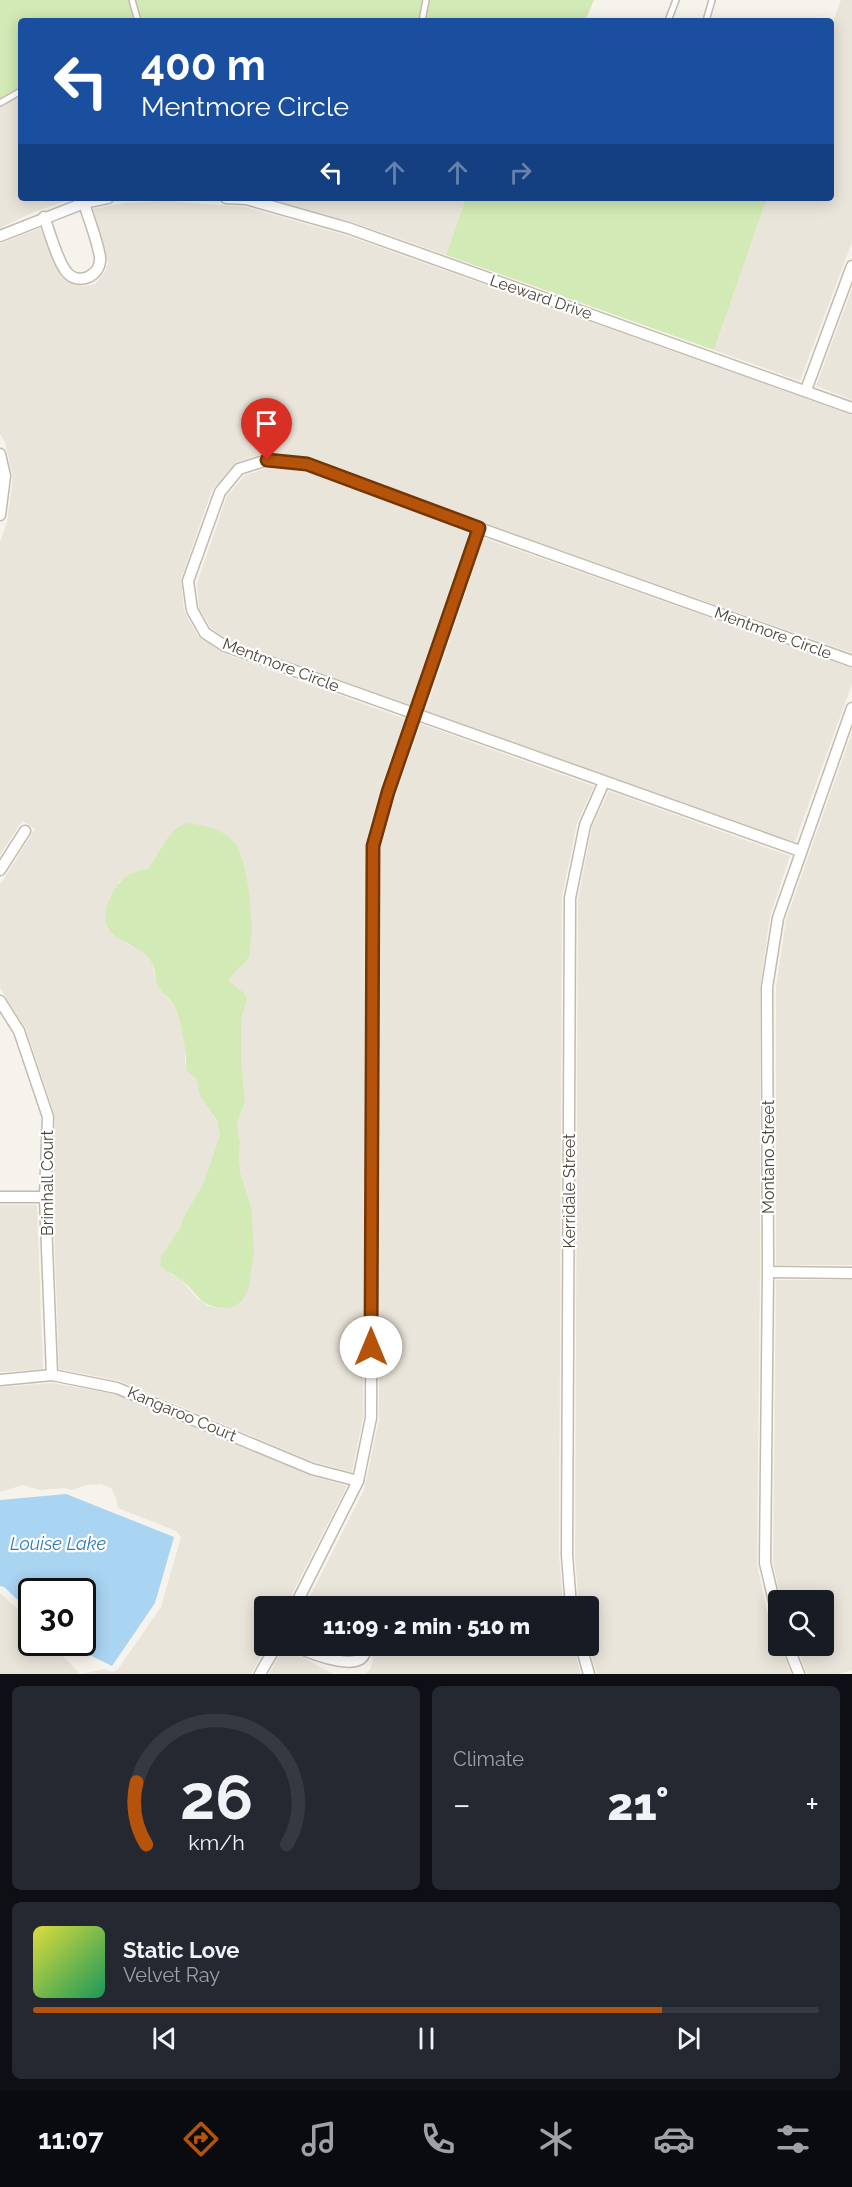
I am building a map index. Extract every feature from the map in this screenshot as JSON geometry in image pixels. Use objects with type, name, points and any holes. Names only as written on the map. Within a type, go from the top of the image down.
[{"type":"street","points":[[0,236],[44,217],[94,201]]},
{"type":"street","name":"Leeward Drive","points":[[253,201],[348,228],[852,408]]},
{"type":"street","points":[[44,217],[65,272],[75,278],[92,277],[100,260],[84,203]]},
{"type":"street","points":[[806,390],[852,266]]},
{"type":"street","points":[[0,454],[5,476],[0,515]]},
{"type":"street","name":"Mentmore Circle","points":[[800,851],[225,646],[205,633],[196,618],[192,610],[188,581],[220,492],[239,469],[267,460],[307,464],[852,661]]},
{"type":"street","points":[[302,1596],[358,1481],[371,1419],[373,846],[388,792],[479,528]]},
{"type":"street","name":"Montano Street","points":[[771,1590],[765,1563],[768,987],[778,918],[852,708]]},
{"type":"street","name":"Kerridale Street","points":[[570,1596],[567,1555],[570,898],[585,825],[604,782]]},
{"type":"street","points":[[0,870],[25,831]]},
{"type":"street","name":"Brimhall Court","points":[[0,1001],[19,1031],[48,1117],[45,1197],[52,1375]]},
{"type":"street","points":[[0,1197],[45,1197]]},
{"type":"street","points":[[768,1272],[852,1273]]},
{"type":"street","name":"Kangaroo Court","points":[[0,1380],[52,1375],[117,1388],[312,1469],[358,1481]]},
{"type":"street","points":[[260,1674],[270,1656]]},
{"type":"street","points":[[314,1656],[344,1672],[354,1672],[362,1667],[365,1656]]},
{"type":"street","points":[[584,1656],[589,1674]]},
{"type":"street","points":[[792,1656],[799,1674]]},
{"type":"lane","points":[[132,0],[137,18]]},
{"type":"lane","points":[[423,18],[426,0]]},
{"type":"lane","points":[[669,18],[676,0]]},
{"type":"lane","points":[[707,18],[712,0]]},
{"type":"lane","points":[[0,103],[18,93]]},
{"type":"shaded area","points":[[841,0],[852,0],[852,242],[800,381],[714,350],[766,201],[834,201],[834,19]]},
{"type":"shaded area","points":[[18,94],[18,201],[65,201],[34,212],[0,228],[0,101]]},
{"type":"shaded area","points":[[167,201],[245,207],[345,235],[852,415],[852,653],[481,522],[309,457],[266,453],[237,462],[212,490],[181,579],[184,611],[198,636],[223,653],[405,719],[380,789],[365,845],[363,1417],[352,1472],[314,1462],[120,1381],[59,1369],[53,1197],[55,1116],[26,1029],[0,988],[0,885],[35,829],[22,821],[0,855],[0,542],[7,522],[13,478],[5,442],[0,434],[0,244],[40,228],[61,277],[75,285],[95,284],[105,272],[108,262],[93,209],[124,203]],"holes":[[[163,844],[251,942],[246,962],[232,973],[229,983],[243,992],[247,999],[241,1020],[245,1101],[237,1123],[241,1175],[251,1207],[251,1228],[231,1308],[208,1306],[197,1298],[180,1279],[171,1274],[161,1256],[180,1228],[184,1216],[203,1184],[220,1135],[217,1122],[200,1096],[196,1079],[185,1063],[186,1049],[176,1008],[157,984],[152,962],[139,949],[125,943],[118,882],[148,869]]]},
{"type":"shaded area","points":[[277,201],[465,201],[446,255],[349,221]]},
{"type":"shaded area","points":[[852,289],[852,400],[816,386]]},
{"type":"shaded area","points":[[268,468],[305,471],[469,532],[410,705],[229,640],[211,628],[199,609],[197,583],[227,496],[245,475]]},
{"type":"shaded area","points":[[484,538],[852,668],[852,684],[795,842],[426,711]]},
{"type":"shaded area","points":[[421,724],[594,786],[577,823],[562,897],[559,1555],[562,1596],[310,1596],[364,1490],[379,1420],[381,847],[396,795]]},
{"type":"shaded area","points":[[852,732],[852,1265],[776,1265],[776,988],[786,920]]},
{"type":"shaded area","points":[[609,791],[790,856],[770,916],[760,986],[757,1564],[768,1614],[768,1656],[784,1656],[791,1674],[597,1674],[592,1656],[599,1656],[599,1596],[578,1596],[575,1556],[578,899],[592,827]]},
{"type":"shaded area","points":[[0,1205],[37,1205],[43,1369],[0,1372]]},
{"type":"shaded area","points":[[776,1280],[852,1280],[852,1670],[839,1674],[807,1674],[801,1656],[834,1656],[834,1590],[779,1590],[773,1563]]},
{"type":"shaded area","points":[[52,1383],[115,1394],[309,1475],[347,1486],[291,1596],[254,1596],[254,1656],[261,1656],[251,1674],[81,1674],[104,1669],[113,1672],[118,1669],[161,1607],[181,1537],[176,1531],[118,1508],[111,1488],[101,1484],[86,1485],[72,1490],[65,1488],[40,1490],[23,1485],[0,1492],[0,1387]]},
{"type":"shaded area","points":[[0,1593],[18,1609],[18,1656],[63,1656],[80,1674],[0,1674]]},
{"type":"shaded area","points":[[279,1656],[300,1656],[333,1674],[269,1674]]},
{"type":"shaded area","points":[[372,1656],[576,1656],[581,1674],[365,1674],[370,1670]]},
{"type":"green space","points":[[0,0],[594,0],[586,18],[18,18],[18,94],[0,101]]},
{"type":"green space","points":[[465,201],[766,201],[714,350],[446,255]]},
{"type":"green space","points":[[186,823],[217,830],[233,841],[243,863],[250,897],[251,933],[248,958],[229,982],[243,992],[247,999],[241,1020],[245,1101],[237,1123],[241,1175],[251,1207],[254,1253],[248,1290],[242,1301],[231,1308],[206,1303],[181,1280],[160,1266],[161,1256],[180,1228],[184,1216],[203,1184],[220,1135],[217,1121],[200,1096],[196,1079],[187,1071],[186,1051],[176,1010],[158,986],[152,963],[146,955],[118,938],[106,922],[106,910],[118,884],[131,874],[148,869],[168,837]]},
{"type":"water","name":"Louise Lake","points":[[66,1494],[174,1537],[155,1603],[112,1666],[92,1656],[96,1656],[96,1578],[18,1578],[18,1600],[0,1586],[0,1500]]},
{"type":"route","points":[[267,460],[307,464],[479,528],[388,792],[373,846],[371,1347]]}]
